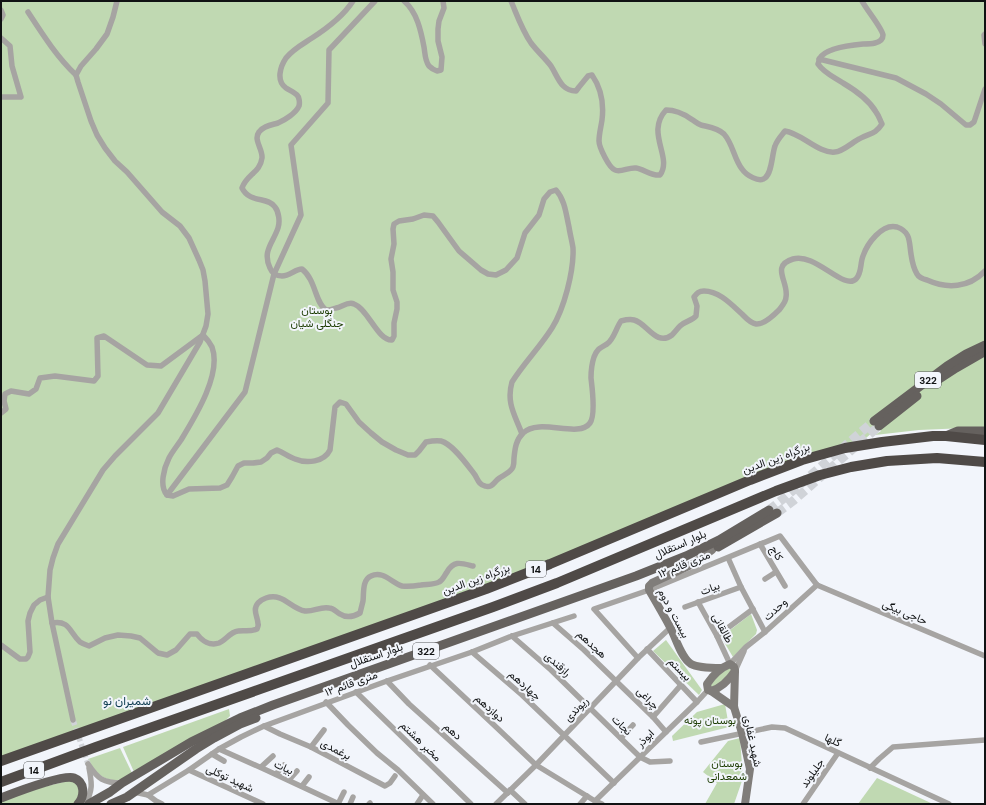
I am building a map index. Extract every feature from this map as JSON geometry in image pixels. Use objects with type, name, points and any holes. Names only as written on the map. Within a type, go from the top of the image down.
[{"type":"highway","name":"بزرگراه زین الدین","points":[[1,761],[486,589],[802,460],[845,448],[933,436],[985,440]]},
{"type":"highway","name":"14","points":[[1,782],[96,747],[494,607],[557,583],[776,490],[820,475],[851,467],[887,461],[937,458],[983,463]]},
{"type":"main road","name":"322","points":[[985,345],[966,354],[947,366],[877,424],[956,368],[985,352]]},
{"type":"main road","points":[[946,436],[958,431],[985,431]]},
{"type":"main road","name":"بلوار استقلال","points":[[89,804],[172,753],[214,730],[240,718],[636,576],[686,556],[773,511],[722,545],[687,562],[642,580],[276,709],[240,724],[196,749],[131,794],[111,804]]},
{"type":"main road","name":"بیست و دوم","points":[[712,550],[693,564],[652,583],[649,586],[649,590],[670,628],[682,654],[688,662],[699,667],[721,668]]},
{"type":"main road","points":[[730,664],[734,666],[735,671],[730,678],[717,689],[709,691],[707,684],[711,678],[721,668],[730,664]]},
{"type":"main road","name":"شهید غفاری","points":[[735,671],[734,707],[742,733],[750,769],[745,804]]},
{"type":"main road","name":"شهید غفاری","points":[[709,691],[734,707]]},
{"type":"main road","points":[[172,753],[178,754],[178,761]]},
{"type":"main road","points":[[1,798],[45,783],[73,777],[81,782],[83,789],[82,798],[78,804]]},
{"type":"street","points":[[76,75],[81,66],[107,34],[117,1]]},
{"type":"street","points":[[353,1],[328,27],[292,51],[285,60],[280,69],[279,78],[284,87],[297,95],[300,102],[299,107],[291,115],[278,123],[261,129],[258,134],[257,140],[262,156],[261,164],[258,169],[244,182],[242,188],[246,194],[255,199],[266,201],[275,206],[279,218],[278,227],[267,252],[268,263],[271,271],[274,274],[282,276],[302,269],[307,273],[323,308],[326,310],[348,303],[353,303],[361,308],[381,334],[389,340],[392,340],[394,336],[394,323],[397,309],[397,302],[393,290],[391,259],[394,244],[392,229],[394,224],[399,221],[413,219],[424,215],[433,216],[459,251],[480,270],[488,274],[496,275],[506,270],[517,258],[525,232],[539,215],[544,199],[550,192],[556,190],[561,195],[564,204],[573,248],[571,270],[561,308],[552,327],[512,382],[509,390],[510,401],[522,434]]},
{"type":"street","points":[[167,495],[245,392],[274,274],[301,215],[291,145],[328,103],[329,50],[375,1]]},
{"type":"street","points":[[404,1],[412,9],[417,19],[427,61],[430,66],[437,71],[441,70],[442,64],[438,35],[444,8],[443,1]]},
{"type":"street","points":[[511,1],[523,29],[531,43],[550,65],[564,87],[568,90],[576,91],[588,76],[592,75],[596,81],[601,94],[603,111],[598,143],[611,167],[615,170],[619,171],[636,168],[655,175],[660,175],[664,165],[658,140],[658,126],[660,118],[666,110],[670,110],[676,111],[691,118],[698,124],[719,130],[723,133],[731,145],[743,170],[754,179],[761,180],[768,176],[774,154],[774,147],[784,131],[794,133],[826,151],[836,152],[878,130],[882,124],[872,106],[855,91],[822,70],[818,64],[819,59],[826,53],[841,47],[875,44],[882,39],[883,36],[881,30],[862,1]]},
{"type":"street","points":[[1,10],[3,15],[1,19]]},
{"type":"street","points":[[28,12],[48,43],[76,75],[96,135],[105,148],[162,212],[180,226],[189,238],[199,260],[205,280],[208,314],[206,326],[196,350],[158,413],[103,470],[58,544],[53,558],[50,570],[48,597],[52,623],[73,720]]},
{"type":"street","points":[[985,34],[985,44]]},
{"type":"street","points":[[1,38],[10,46],[12,66],[21,97],[1,97]]},
{"type":"street","points":[[819,59],[896,78],[941,104],[966,125],[970,125],[974,122],[985,89]]},
{"type":"street","points":[[203,335],[212,346],[215,364],[207,392],[199,409],[169,458],[163,483],[164,492],[167,495],[173,496],[189,489],[220,488],[226,485],[238,466],[244,463],[260,462],[277,450],[296,460],[305,462],[323,459],[330,450],[335,407],[340,402],[346,404],[359,422],[382,442],[408,455],[415,455],[420,451],[426,442],[434,440],[443,441],[465,462],[480,484],[490,487],[499,478],[508,473],[513,467],[517,442],[526,430],[541,426],[575,429],[590,423],[592,418],[593,399],[591,376],[596,351],[611,340],[621,321],[635,320],[643,324],[657,338],[671,336],[681,325],[692,320],[696,316],[697,306],[694,297],[699,292],[705,291],[715,293],[732,304],[751,322],[761,324],[776,313],[784,303],[786,289],[782,275],[783,266],[786,262],[795,258],[808,259],[822,266],[841,279],[848,282],[852,281],[856,278],[860,271],[863,255],[873,238],[880,231],[888,227],[895,227],[903,230],[907,234],[910,241],[910,253],[916,273],[920,278],[933,283],[959,286],[975,280],[985,271]]},
{"type":"street","points":[[1,413],[6,409],[4,401],[5,394],[11,391],[29,394],[36,389],[40,378],[56,376],[94,381],[98,376],[98,338],[104,336],[147,365],[161,366],[203,335]]},
{"type":"street","name":"۱۲ متری قائم","points":[[638,658],[594,609],[649,590],[780,536],[817,585]]},
{"type":"street","name":"کاج","points":[[760,544],[785,586]]},
{"type":"street","points":[[729,560],[741,587],[765,632]]},
{"type":"street","points":[[52,623],[60,622],[69,627],[81,643],[89,646],[105,638],[118,635],[131,636],[140,638],[158,653],[167,655],[176,650],[190,634],[197,634],[202,640],[210,644],[218,643],[233,632],[251,631],[257,629],[259,624],[255,608],[258,603],[271,596],[289,602],[298,610],[306,612],[329,608],[334,609],[347,617],[352,617],[360,613],[366,580],[370,576],[385,576],[398,585],[410,586],[438,583],[443,579],[454,564],[459,562],[473,566]]},
{"type":"street","name":"کاج","points":[[765,579],[776,572]]},
{"type":"street","name":"وحدت","points":[[730,664],[746,647],[817,585]]},
{"type":"street","name":"حاجی بیگی","points":[[817,585],[985,656]]},
{"type":"street","name":"بیات","points":[[685,607],[741,587]]},
{"type":"street","points":[[1,645],[20,659],[26,659],[28,657],[30,652],[28,621],[30,613],[34,605],[40,600],[48,597]]},
{"type":"street","name":"طالقانی","points":[[698,602],[717,636],[730,664]]},
{"type":"street","points":[[717,636],[753,610]]},
{"type":"street","name":"۱۲ متری قائم","points":[[148,795],[189,770],[219,749],[264,726],[387,680],[574,616]]},
{"type":"street","name":"هجدهم","points":[[553,623],[616,681]]},
{"type":"street","name":"ریوندی","points":[[496,804],[536,766],[638,658],[670,628]]},
{"type":"street","name":"رازقندی","points":[[512,636],[551,670],[590,708]]},
{"type":"street","name":"وحدت","points":[[735,671],[746,647]]},
{"type":"street","name":"بیستم","points":[[647,649],[682,684],[697,702]]},
{"type":"street","name":"چهاردهم","points":[[472,652],[522,695],[614,783]]},
{"type":"street","name":"دوازدهم","points":[[430,665],[536,766],[602,804]]},
{"type":"street","name":"دهم","points":[[387,680],[409,704],[524,804]]},
{"type":"street","name":"چراغی","points":[[616,681],[653,717],[666,732]]},
{"type":"street","points":[[653,717],[682,684]]},
{"type":"street","name":"ابوذر","points":[[595,801],[709,691]]},
{"type":"street","name":"مخبر هشتم","points":[[356,692],[471,804]]},
{"type":"street","name":"برغمدی","points":[[326,702],[348,725],[433,804]]},
{"type":"street","name":"نجات","points":[[590,708],[640,757]]},
{"type":"street","points":[[621,738],[633,725]]},
{"type":"street","name":"برغمدی","points":[[264,726],[311,747],[385,786],[390,783],[395,776]]},
{"type":"street","name":"گلها","points":[[701,742],[772,727],[786,728],[949,804]]},
{"type":"street","points":[[311,747],[324,730]]},
{"type":"street","points":[[870,768],[893,747],[985,740]]},
{"type":"street","name":"بیات","points":[[219,749],[339,804]]},
{"type":"street","name":"جلیلوند","points":[[803,804],[838,753]]},
{"type":"street","points":[[212,754],[224,761]]},
{"type":"street","points":[[261,767],[273,756]]},
{"type":"street","points":[[640,757],[650,762],[670,761]]},
{"type":"street","points":[[85,804],[92,785],[88,764],[96,776],[101,779],[113,783],[122,783]]},
{"type":"street","points":[[276,774],[284,764]]},
{"type":"street","name":"شهید توکلی","points":[[189,770],[263,804]]},
{"type":"street","points":[[289,780],[297,771]]},
{"type":"street","points":[[302,786],[309,777]]},
{"type":"street","points":[[148,782],[148,795]]},
{"type":"street","points":[[339,804],[344,792]]},
{"type":"street","points":[[120,804],[131,794],[148,795],[162,804]]},
{"type":"street","points":[[417,804],[423,794]]},
{"type":"street","points":[[580,804],[587,796]]},
{"type":"street","points":[[350,804],[353,797]]},
{"type":"green space","name":"بوستان جنگلی شیان","points":[[1,1],[985,1],[985,428],[919,430],[875,435],[881,431],[879,427],[854,448],[813,458],[489,589],[1,761]]},
{"type":"green space","points":[[751,614],[757,630],[756,634],[733,657],[721,637]]},
{"type":"green space","points":[[666,640],[702,690],[699,695],[653,651]]},
{"type":"green space","points":[[729,668],[732,674],[711,689],[710,681]]},
{"type":"green space","name":"بوستان پونه","points":[[725,704],[729,727],[673,741],[672,736],[697,712]]},
{"type":"green space","points":[[229,709],[230,716],[225,721],[134,772],[123,747]]},
{"type":"green space","name":"بوستان شمعدانی","points":[[740,738],[743,778],[734,804],[705,804],[717,783],[703,772],[728,741]]},
{"type":"green space","points":[[120,748],[132,773],[122,779],[113,780],[100,775],[93,768],[88,759]]},
{"type":"green space","points":[[877,778],[933,804],[858,804]]},
{"type":"green space","points":[[72,780],[81,789],[77,802],[71,804],[1,804],[1,801],[31,790]]},
{"type":"tunnel","points":[[769,510],[874,421]]},
{"type":"tunnel","points":[[777,513],[793,501],[879,426]]},
{"type":"tunnel","points":[[73,720],[88,764]]},
{"type":"district","name":"شمیران نو","points":[[127,701]]}]
